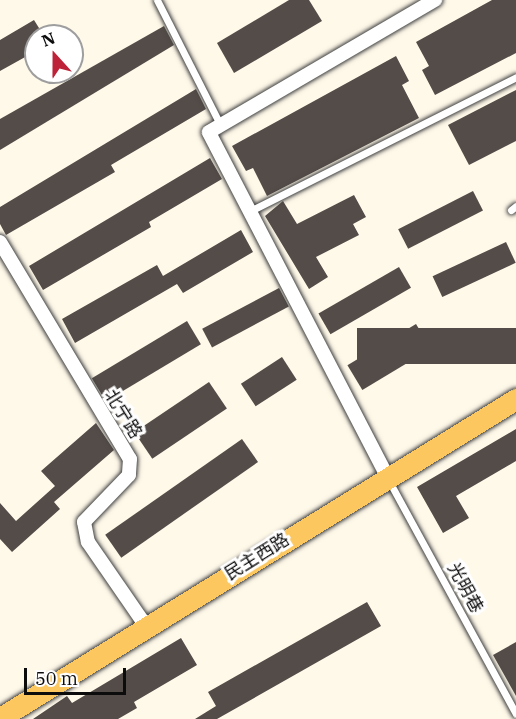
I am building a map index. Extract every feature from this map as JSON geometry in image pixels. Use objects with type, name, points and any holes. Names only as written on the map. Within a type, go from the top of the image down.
[{"type":"main road","name":"民主西路","points":[[0,718],[387,476],[516,399]]},
{"type":"street","points":[[387,476],[209,132],[435,0]]},
{"type":"street","name":"北宁路","points":[[0,242],[130,459],[129,475],[84,522],[88,542],[146,626]]},
{"type":"lane","points":[[157,0],[221,126]]},
{"type":"lane","points":[[250,211],[516,77]]},
{"type":"lane","name":"光明巷","points":[[387,476],[516,714]]},
{"type":"building","points":[[289,0],[309,0],[322,21],[234,73],[217,43]]},
{"type":"building","points":[[492,0],[516,0],[516,53],[435,95],[422,70],[429,66],[416,42]]},
{"type":"building","points":[[24,26],[24,58],[0,71],[0,40]]},
{"type":"building","points":[[164,26],[174,45],[0,150],[0,119],[62,84],[84,84],[84,71]]},
{"type":"building","points":[[396,56],[409,81],[402,85],[419,118],[267,196],[253,168],[246,171],[232,146]]},
{"type":"building","points":[[196,89],[206,109],[111,165],[115,172],[6,235],[0,224],[0,207]]},
{"type":"building","points":[[516,90],[516,141],[469,165],[448,125]]},
{"type":"building","points":[[210,158],[222,179],[149,222],[151,227],[43,290],[29,266]]},
{"type":"building","points":[[473,191],[483,211],[408,249],[398,229]]},
{"type":"building","points":[[354,195],[366,217],[353,224],[359,235],[316,257],[328,277],[309,289],[265,216],[283,201],[297,224]]},
{"type":"building","points":[[241,230],[253,252],[183,293],[177,284],[75,343],[62,319],[157,265],[163,276]]},
{"type":"building","points":[[506,242],[516,263],[442,297],[433,276]]},
{"type":"building","points":[[399,267],[411,288],[330,334],[318,314]]},
{"type":"building","points":[[279,288],[289,307],[212,347],[202,329]]},
{"type":"building","points":[[187,321],[201,344],[106,401],[92,378]]},
{"type":"building","points":[[416,324],[431,349],[362,390],[347,365]]},
{"type":"building","points":[[357,328],[516,328],[516,364],[357,364]]},
{"type":"building","points":[[282,357],[297,380],[256,406],[241,384]]},
{"type":"building","points":[[209,382],[227,409],[152,459],[134,432]]},
{"type":"building","points":[[96,423],[114,450],[54,502],[60,509],[12,552],[0,539],[0,503],[16,521],[55,486],[41,471]]},
{"type":"building","points":[[516,429],[516,461],[456,496],[469,518],[443,533],[417,487]]},
{"type":"building","points":[[242,439],[258,462],[121,558],[105,535]]},
{"type":"building","points":[[367,602],[381,626],[217,719],[195,719],[216,706],[208,692]]},
{"type":"building","points":[[181,638],[197,665],[134,702],[137,708],[118,719],[33,719],[67,696],[72,703]]},
{"type":"building","points":[[516,642],[516,696],[493,655]]}]
